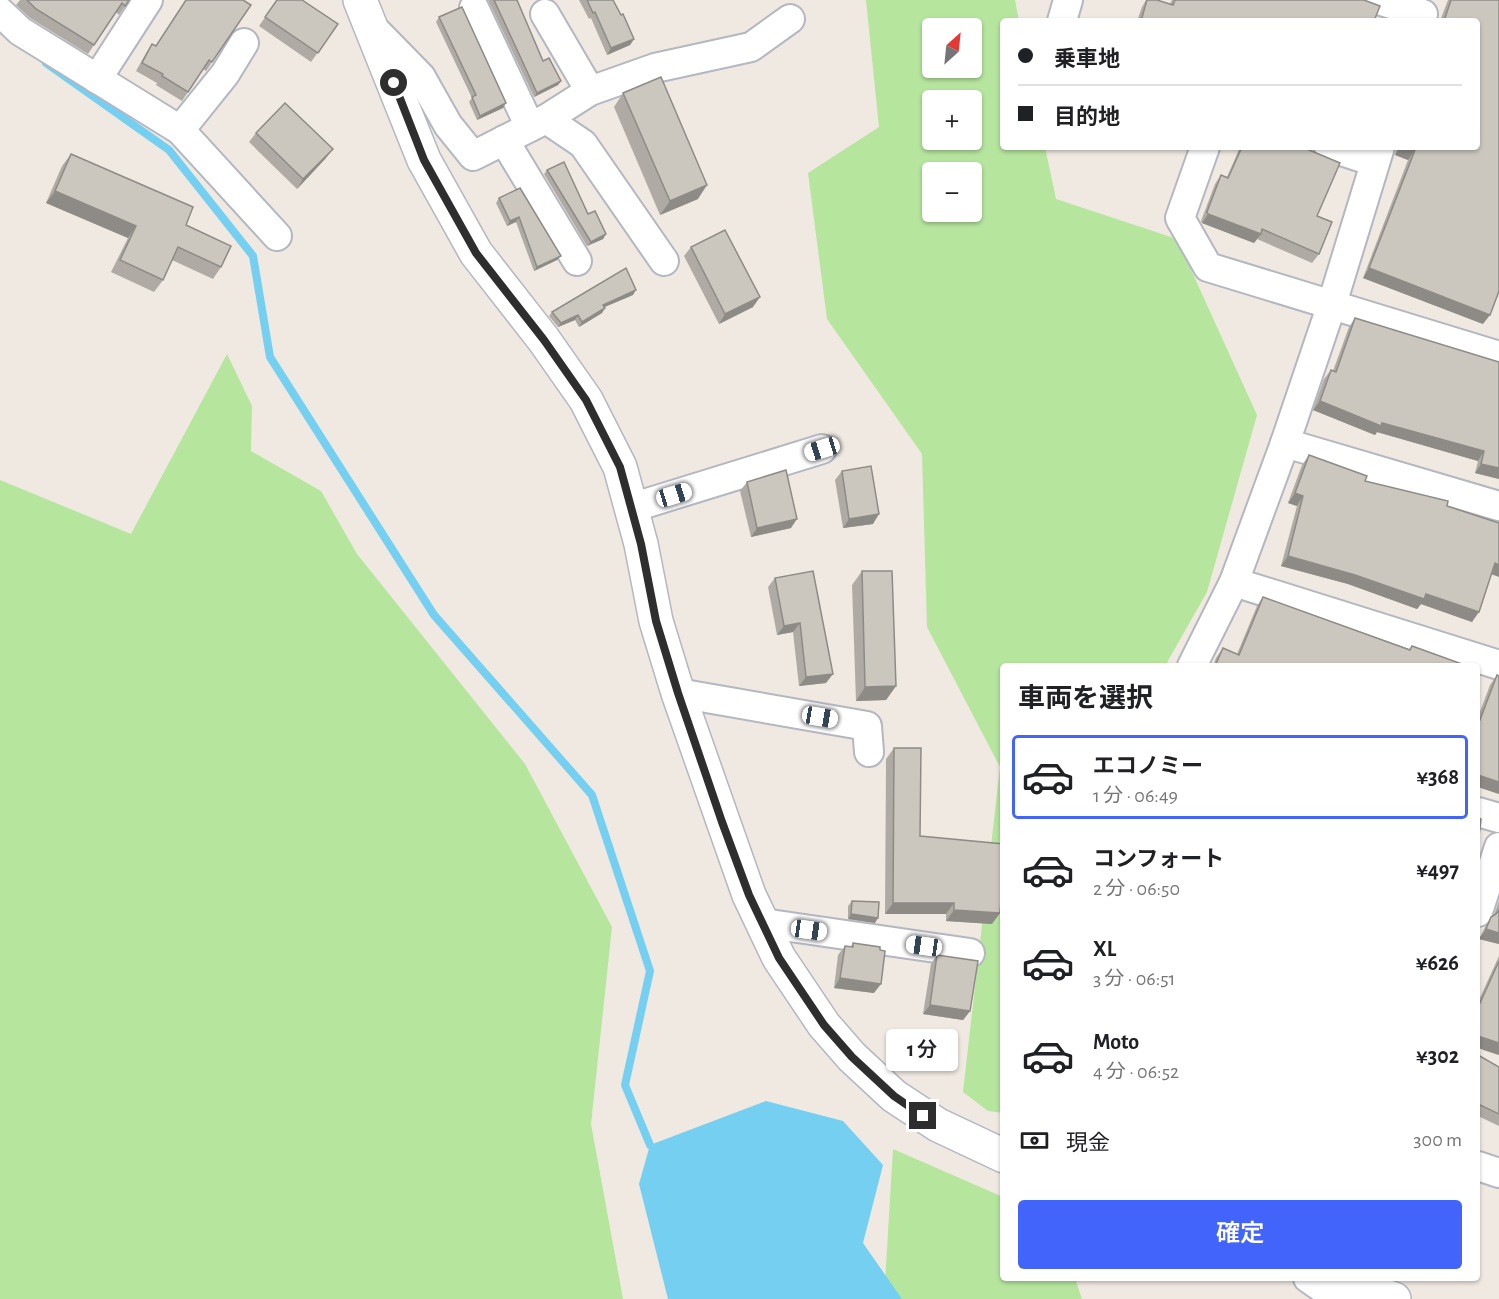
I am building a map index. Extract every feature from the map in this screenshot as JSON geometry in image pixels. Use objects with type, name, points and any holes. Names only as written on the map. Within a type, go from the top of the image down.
[{"type":"street","points":[[97,79],[148,0]]},
{"type":"street","points":[[1063,18],[1068,0]]},
{"type":"street","points":[[1378,0],[1424,12]]},
{"type":"street","points":[[474,8],[538,123],[584,144],[664,261]]},
{"type":"street","points":[[0,12],[20,32],[180,130],[277,236]]},
{"type":"street","points":[[366,13],[421,77],[448,125],[473,156],[538,123],[590,91],[655,68],[751,47],[790,19]]},
{"type":"street","points":[[366,13],[424,160],[476,253],[544,340],[586,400],[620,467],[641,544],[656,621],[678,693],[749,895],[779,958],[824,1025],[852,1057],[894,1096],[938,1125],[1000,1154]]},
{"type":"street","points":[[545,14],[590,91]]},
{"type":"street","points":[[180,130],[225,74],[244,43]]},
{"type":"street","points":[[504,140],[577,261]]},
{"type":"street","points":[[1204,150],[1180,218],[1208,267],[1499,356]]},
{"type":"street","points":[[1194,663],[1234,582],[1285,443],[1332,304],[1377,154],[1350,150]]},
{"type":"street","points":[[1285,443],[1499,506]]},
{"type":"street","points":[[631,508],[822,449]]},
{"type":"street","points":[[1234,582],[1499,665]]},
{"type":"street","points":[[678,693],[867,726],[869,752]]},
{"type":"street","points":[[1480,813],[1499,818]]},
{"type":"street","points":[[1480,906],[1499,846]]},
{"type":"street","points":[[763,923],[970,953]]},
{"type":"street","points":[[1480,1167],[1499,1173]]},
{"type":"street","points":[[1312,1281],[1338,1299]]},
{"type":"street","points":[[1339,1281],[1394,1299]]},
{"type":"green space","points":[[866,0],[1015,0],[1018,18],[1000,18],[1000,150],[1046,150],[1056,199],[1177,239],[1257,415],[1207,592],[1167,663],[1000,663],[1000,767],[927,627],[922,454],[827,319],[808,173],[879,127]]},
{"type":"green space","points":[[227,354],[252,406],[251,451],[321,491],[357,554],[525,764],[612,927],[591,1124],[623,1299],[0,1299],[0,480],[131,534]]},
{"type":"green space","points":[[1000,767],[1000,1113],[988,1111],[963,1092]]},
{"type":"green space","points":[[893,1149],[1000,1196],[1000,1281],[1076,1281],[1082,1299],[884,1299]]},
{"type":"water","points":[[766,1101],[843,1121],[883,1165],[863,1243],[902,1299],[668,1299],[639,1184],[650,1145]]},
{"type":"building","points":[[27,0],[129,0],[125,6],[122,3],[94,45],[36,9]]},
{"type":"building","points":[[186,0],[243,0],[251,5],[212,62],[209,60],[188,92],[162,76],[163,74],[142,63],[152,44],[156,46]]},
{"type":"building","points":[[277,0],[302,0],[338,24],[318,53],[265,17]]},
{"type":"building","points":[[494,0],[517,0],[543,61],[549,58],[561,81],[537,93]]},
{"type":"building","points":[[587,0],[613,0],[621,15],[623,14],[634,39],[611,48]]},
{"type":"building","points":[[1147,0],[1157,0],[1173,5],[1175,0],[1364,0],[1380,6],[1375,18],[1142,18]]},
{"type":"building","points":[[1451,0],[1499,0],[1499,291],[1490,315],[1369,268],[1415,150],[1480,150],[1480,18],[1445,18]]},
{"type":"building","points":[[462,7],[506,103],[480,116],[472,97],[476,95],[439,17]]},
{"type":"building","points":[[661,77],[707,185],[670,201],[623,93]]},
{"type":"building","points":[[285,103],[333,149],[303,179],[256,133]]},
{"type":"building","points":[[1241,150],[1309,150],[1340,163],[1317,216],[1332,222],[1319,254],[1262,229],[1261,234],[1208,214],[1221,175],[1228,178]]},
{"type":"building","points":[[71,154],[193,207],[186,225],[231,246],[221,267],[178,247],[163,280],[120,260],[136,226],[55,191]]},
{"type":"building","points":[[564,162],[588,214],[595,211],[606,234],[591,242],[547,170]]},
{"type":"building","points":[[520,188],[561,256],[537,267],[519,217],[510,221],[499,198]]},
{"type":"building","points":[[725,230],[760,297],[725,314],[691,247]]},
{"type":"building","points":[[626,268],[636,290],[603,305],[605,308],[582,322],[578,315],[561,323],[552,312]]},
{"type":"building","points":[[1355,318],[1499,362],[1499,468],[1481,464],[1484,451],[1382,423],[1381,426],[1320,401],[1331,370],[1336,372]]},
{"type":"building","points":[[1309,455],[1367,476],[1365,481],[1448,501],[1447,506],[1499,523],[1499,565],[1495,563],[1479,612],[1426,594],[1424,599],[1355,575],[1288,556],[1303,496],[1295,493]]},
{"type":"building","points":[[871,466],[879,514],[849,519],[842,471]]},
{"type":"building","points":[[786,470],[797,519],[757,528],[747,482]]},
{"type":"building","points":[[813,571],[833,674],[806,677],[800,623],[784,626],[775,578]]},
{"type":"building","points":[[862,571],[892,571],[896,686],[865,687]]},
{"type":"building","points":[[1263,597],[1410,650],[1412,646],[1459,663],[1216,663],[1223,648],[1239,655]]},
{"type":"building","points":[[1497,675],[1499,676],[1499,782],[1480,776],[1480,720]]},
{"type":"building","points":[[894,748],[921,748],[920,836],[1000,844],[1000,913],[954,910],[954,903],[893,903]]},
{"type":"building","points":[[852,901],[879,902],[878,918],[851,914]]},
{"type":"building","points":[[1499,910],[1499,933],[1486,929],[1491,917]]},
{"type":"building","points":[[853,943],[880,947],[880,950],[885,951],[881,984],[840,978],[845,946],[853,947]]},
{"type":"building","points":[[937,955],[978,961],[970,1011],[930,1005]]},
{"type":"building","points":[[1499,961],[1499,1043],[1480,1037],[1480,1003]]},
{"type":"building","points":[[1480,1056],[1499,1067],[1499,1114],[1480,1105]]},
{"type":"waterway","points":[[46,63],[169,150],[253,256],[270,357],[434,615],[592,795],[650,971],[625,1085],[650,1145]]},
{"type":"route","points":[[394,83],[424,160],[476,253],[544,340],[586,400],[620,467],[641,544],[656,621],[678,693],[749,895],[779,958],[824,1025],[852,1057],[894,1096],[923,1116]]}]
